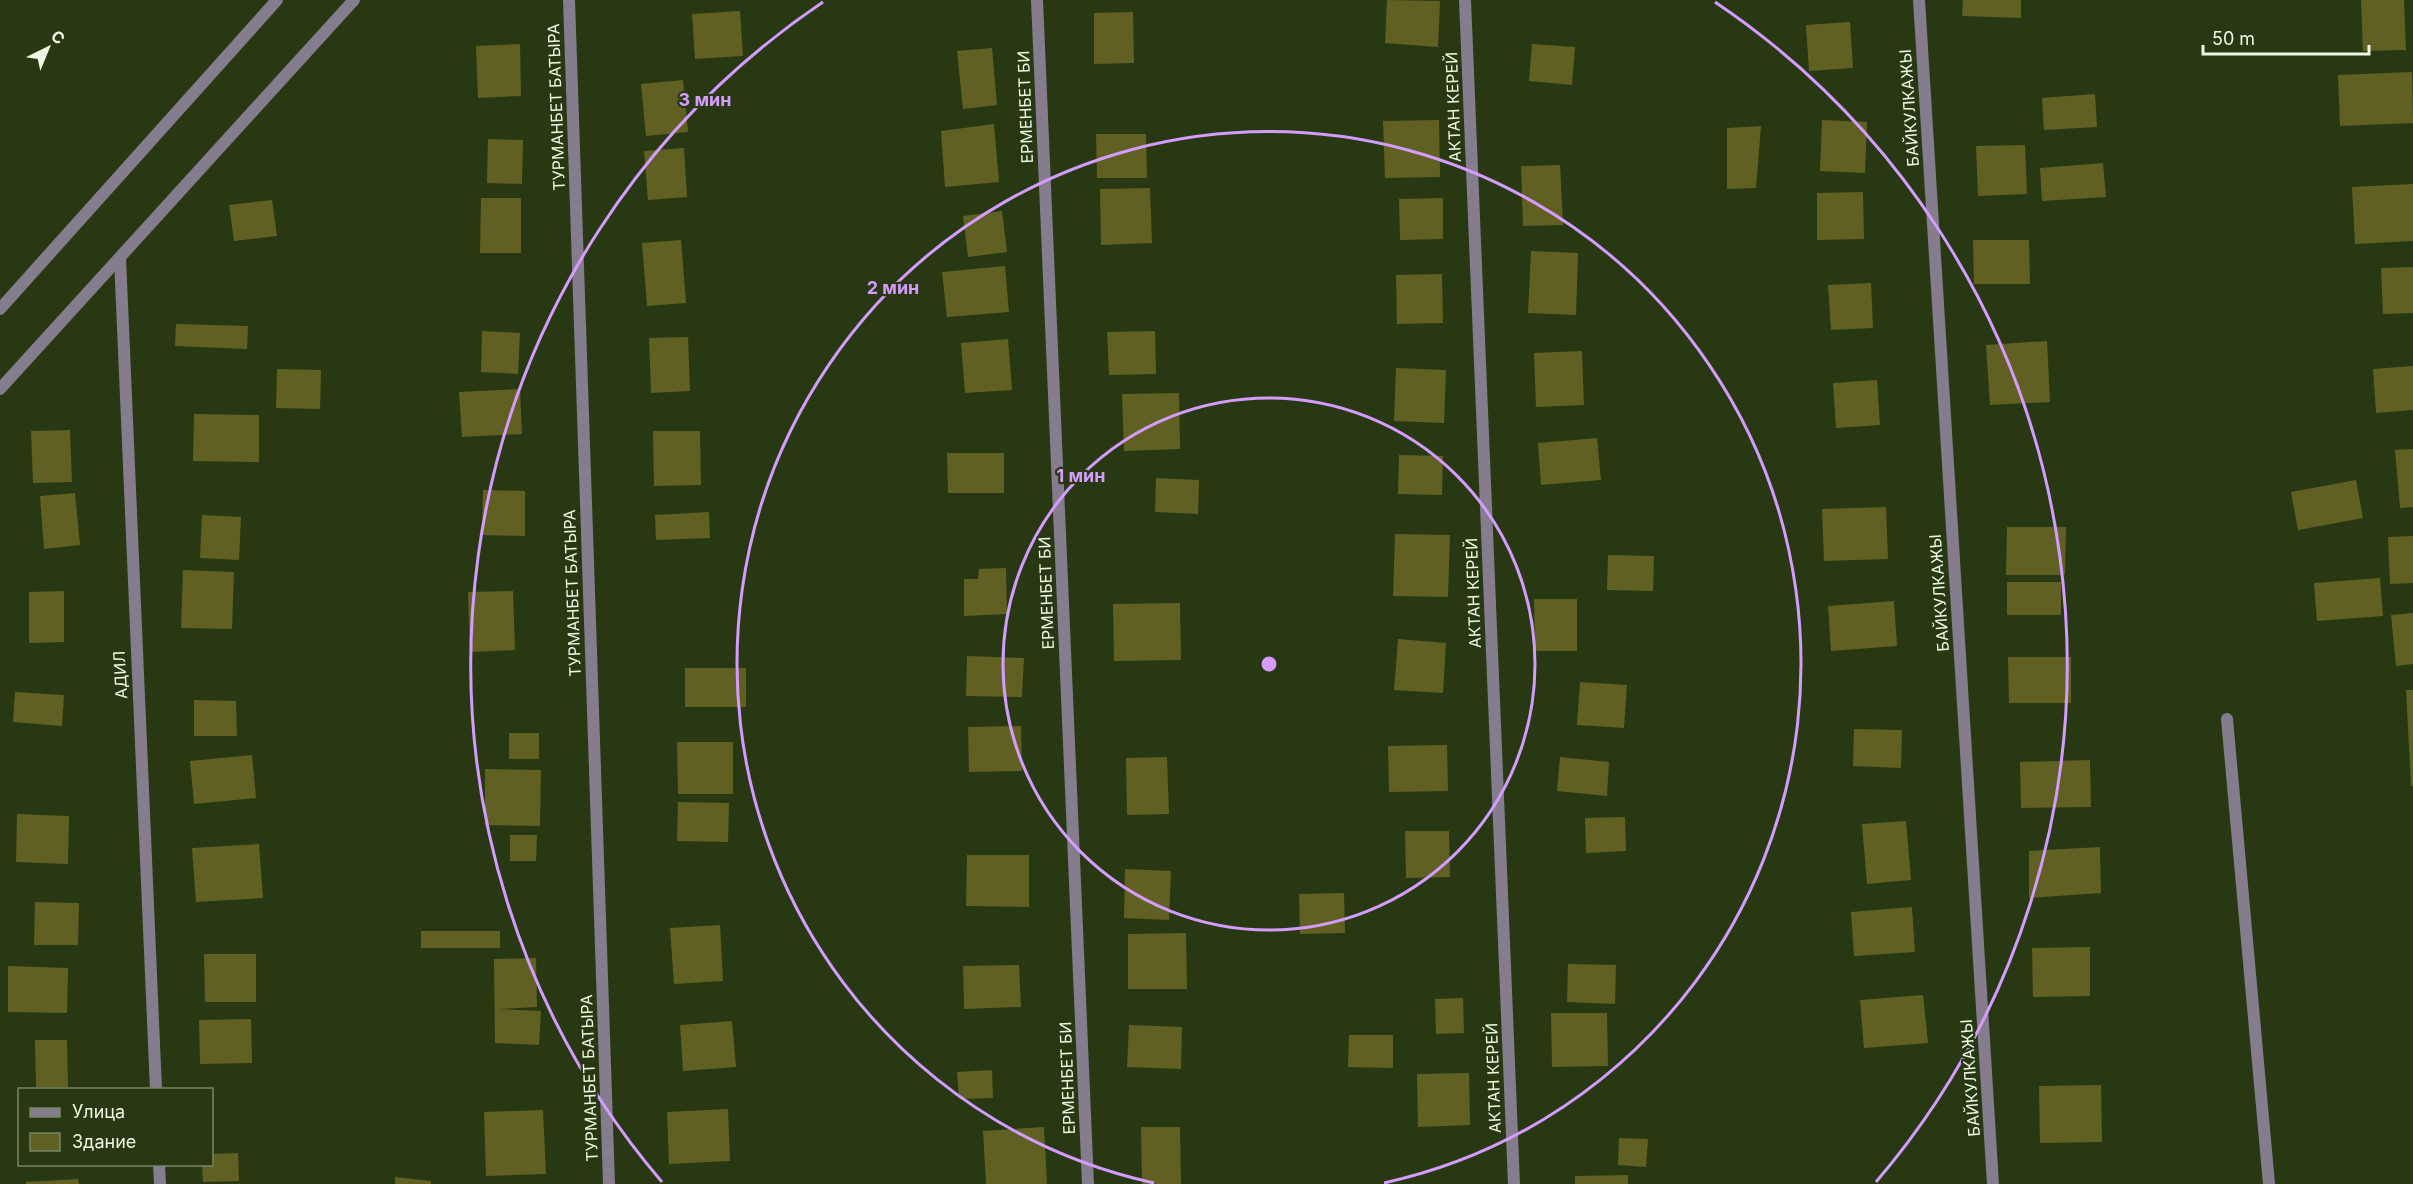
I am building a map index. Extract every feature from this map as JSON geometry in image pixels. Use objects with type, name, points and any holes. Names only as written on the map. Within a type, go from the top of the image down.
[{"type":"street","points":[[0,309],[278,0]]},
{"type":"street","points":[[0,389],[354,0]]},
{"type":"street","name":"ТУРМАНБЕТ БАТЫРА","points":[[569,0],[609,1184]]},
{"type":"street","name":"ЕРМЕНБЕТ БИ","points":[[1037,0],[1088,1184]]},
{"type":"street","name":"АКТАН КЕРЕЙ","points":[[1465,0],[1514,1184]]},
{"type":"street","name":"БАЙКУЛКАЖЫ","points":[[1919,0],[1993,1184]]},
{"type":"street","name":"АДИЛ","points":[[120,258],[156,1088]]},
{"type":"street","points":[[2227,719],[2269,1184]]},
{"type":"street","points":[[159,1166],[160,1184]]},
{"type":"building","points":[[1387,0],[1440,1],[1438,47],[1385,43]]},
{"type":"building","points":[[1963,0],[2021,0],[2021,18],[1962,16]]},
{"type":"building","points":[[2361,0],[2404,0],[2406,50],[2363,51]]},
{"type":"building","points":[[740,11],[743,56],[695,59],[692,14]]},
{"type":"building","points":[[1133,12],[1134,63],[1094,64],[1094,13]]},
{"type":"building","points":[[1850,22],[1853,68],[1809,71],[1806,25]]},
{"type":"building","points":[[520,44],[521,96],[478,98],[476,46]]},
{"type":"building","points":[[1532,44],[1575,47],[1572,85],[1529,81]]},
{"type":"building","points":[[992,48],[997,105],[963,109],[957,51]]},
{"type":"building","points":[[2412,72],[2413,123],[2340,126],[2338,75]]},
{"type":"building","points":[[683,80],[688,132],[646,136],[641,84]]},
{"type":"building","points":[[2095,94],[2097,127],[2044,130],[2042,98]]},
{"type":"building","points":[[1439,120],[1440,177],[1385,178],[1383,121]]},
{"type":"building","points":[[1822,120],[1867,122],[1865,173],[1820,171]]},
{"type":"building","points":[[994,124],[999,182],[945,187],[941,131]]},
{"type":"building","points":[[1761,126],[1756,188],[1727,189],[1727,128]]},
{"type":"building","points":[[1096,134],[1146,134],[1147,178],[1097,178]]},
{"type":"building","points":[[488,139],[523,140],[522,184],[487,183]]},
{"type":"building","points":[[2025,145],[2027,194],[1978,196],[1976,146]]},
{"type":"building","points":[[684,148],[687,197],[648,200],[644,151]]},
{"type":"building","points":[[2103,163],[2106,197],[2042,201],[2040,168]]},
{"type":"building","points":[[1560,165],[1563,225],[1523,226],[1521,166]]},
{"type":"building","points":[[2413,184],[2413,241],[2355,244],[2352,187]]},
{"type":"building","points":[[1150,188],[1152,243],[1101,245],[1100,189]]},
{"type":"building","points":[[1863,192],[1864,239],[1817,240],[1817,193]]},
{"type":"building","points":[[481,198],[521,198],[521,253],[480,253]]},
{"type":"building","points":[[1443,198],[1443,239],[1400,240],[1399,199]]},
{"type":"building","points":[[272,200],[277,236],[234,241],[229,205]]},
{"type":"building","points":[[1002,211],[1007,252],[968,257],[963,216]]},
{"type":"building","points":[[681,240],[686,303],[647,306],[642,243]]},
{"type":"building","points":[[1973,240],[2029,240],[2030,284],[1974,284]]},
{"type":"building","points":[[1531,251],[1578,253],[1576,315],[1528,313]]},
{"type":"building","points":[[1005,266],[1009,312],[947,317],[942,272]]},
{"type":"building","points":[[2413,267],[2413,313],[2383,314],[2381,268]]},
{"type":"building","points":[[1442,274],[1443,323],[1397,324],[1396,275]]},
{"type":"building","points":[[1871,283],[1873,328],[1831,330],[1828,285]]},
{"type":"building","points":[[176,324],[248,326],[247,349],[175,346]]},
{"type":"building","points":[[482,331],[520,333],[518,374],[481,372]]},
{"type":"building","points":[[1155,331],[1156,374],[1109,375],[1107,332]]},
{"type":"building","points":[[688,337],[690,391],[651,393],[649,338]]},
{"type":"building","points":[[1008,339],[1012,390],[965,393],[961,343]]},
{"type":"building","points":[[2047,341],[2050,402],[1990,405],[1986,345]]},
{"type":"building","points":[[1582,351],[1584,405],[1536,407],[1534,353]]},
{"type":"building","points":[[2413,366],[2413,410],[2376,413],[2373,369]]},
{"type":"building","points":[[1396,368],[1446,370],[1444,423],[1394,421]]},
{"type":"building","points":[[277,369],[321,370],[320,409],[276,408]]},
{"type":"building","points":[[1877,380],[1880,425],[1836,428],[1833,383]]},
{"type":"building","points":[[520,389],[522,434],[462,437],[459,392]]},
{"type":"building","points":[[1179,393],[1180,449],[1124,451],[1122,394]]},
{"type":"building","points":[[194,414],[259,415],[259,462],[193,461]]},
{"type":"building","points":[[70,430],[72,482],[33,483],[31,431]]},
{"type":"building","points":[[653,431],[700,431],[701,485],[654,486]]},
{"type":"building","points":[[1597,438],[1601,480],[1541,485],[1538,443]]},
{"type":"building","points":[[2413,449],[2413,507],[2400,508],[2395,450]]},
{"type":"building","points":[[947,453],[1004,453],[1004,493],[948,493]]},
{"type":"building","points":[[1399,455],[1443,456],[1442,495],[1398,494]]},
{"type":"building","points":[[1156,478],[1199,480],[1198,514],[1155,512]]},
{"type":"building","points":[[2356,480],[2363,518],[2298,530],[2291,492]]},
{"type":"building","points":[[483,490],[525,491],[525,536],[482,535]]},
{"type":"building","points":[[75,493],[80,545],[44,549],[40,496]]},
{"type":"building","points":[[1886,507],[1888,559],[1824,561],[1822,509]]},
{"type":"building","points":[[709,512],[710,538],[656,540],[655,515]]},
{"type":"building","points":[[202,515],[241,517],[239,560],[200,558]]},
{"type":"building","points":[[2007,527],[2066,527],[2065,575],[2006,575]]},
{"type":"building","points":[[1395,534],[1450,535],[1448,597],[1393,596]]},
{"type":"building","points":[[2413,536],[2413,583],[2390,584],[2388,537]]},
{"type":"building","points":[[1608,555],[1654,556],[1653,591],[1607,590]]},
{"type":"building","points":[[1006,568],[1007,614],[964,616],[964,579],[978,579],[979,569]]},
{"type":"building","points":[[183,570],[234,572],[232,629],[181,628]]},
{"type":"building","points":[[2380,578],[2383,616],[2317,621],[2314,583]]},
{"type":"building","points":[[2007,582],[2061,582],[2061,615],[2007,615]]},
{"type":"building","points":[[64,591],[64,642],[29,643],[29,592]]},
{"type":"building","points":[[513,591],[515,650],[470,652],[468,592]]},
{"type":"building","points":[[1534,599],[1577,599],[1577,651],[1535,651]]},
{"type":"building","points":[[1894,601],[1897,646],[1831,651],[1828,606]]},
{"type":"building","points":[[1180,603],[1181,660],[1114,661],[1113,604]]},
{"type":"building","points":[[2413,613],[2413,664],[2396,666],[2391,615]]},
{"type":"building","points":[[1398,639],[1446,643],[1443,693],[1394,690]]},
{"type":"building","points":[[967,656],[1024,658],[1022,697],[966,696]]},
{"type":"building","points":[[2008,657],[2071,657],[2071,703],[2009,703]]},
{"type":"building","points":[[685,668],[746,668],[746,707],[685,707]]},
{"type":"building","points":[[1580,682],[1627,685],[1624,728],[1577,725]]},
{"type":"building","points":[[2406,690],[2413,690],[2413,786],[2411,786]]},
{"type":"building","points":[[15,692],[64,695],[62,726],[13,722]]},
{"type":"building","points":[[194,700],[236,701],[237,736],[194,736]]},
{"type":"building","points":[[1021,726],[1022,771],[969,772],[968,727]]},
{"type":"building","points":[[1854,729],[1902,730],[1901,768],[1853,766]]},
{"type":"building","points":[[509,733],[539,733],[539,759],[509,759]]},
{"type":"building","points":[[677,742],[733,742],[733,794],[678,794]]},
{"type":"building","points":[[1447,745],[1448,791],[1389,792],[1388,746]]},
{"type":"building","points":[[252,755],[256,798],[194,804],[190,761]]},
{"type":"building","points":[[1167,757],[1169,814],[1127,815],[1126,758]]},
{"type":"building","points":[[1560,757],[1609,762],[1607,796],[1557,791]]},
{"type":"building","points":[[2090,760],[2091,807],[2021,808],[2020,762]]},
{"type":"building","points":[[485,769],[541,770],[540,826],[485,825]]},
{"type":"building","points":[[678,802],[729,803],[728,842],[677,841]]},
{"type":"building","points":[[17,814],[69,816],[68,864],[16,862]]},
{"type":"building","points":[[1625,817],[1626,851],[1586,853],[1585,818]]},
{"type":"building","points":[[1906,821],[1911,880],[1867,884],[1862,824]]},
{"type":"building","points":[[1405,831],[1449,831],[1450,877],[1406,878]]},
{"type":"building","points":[[510,835],[537,835],[536,861],[510,861]]},
{"type":"building","points":[[259,844],[263,898],[196,902],[192,848]]},
{"type":"building","points":[[2100,847],[2101,893],[2029,898],[2029,851]]},
{"type":"building","points":[[967,855],[1029,855],[1029,907],[966,906]]},
{"type":"building","points":[[1125,869],[1171,871],[1169,920],[1124,918]]},
{"type":"building","points":[[1344,893],[1345,933],[1300,934],[1299,894]]},
{"type":"building","points":[[35,902],[79,903],[78,945],[34,945]]},
{"type":"building","points":[[1912,907],[1915,952],[1854,956],[1851,912]]},
{"type":"building","points":[[720,925],[723,981],[674,984],[670,928]]},
{"type":"building","points":[[421,931],[500,931],[500,948],[421,948]]},
{"type":"building","points":[[1186,933],[1187,989],[1128,989],[1128,934]]},
{"type":"building","points":[[2090,947],[2090,996],[2033,997],[2032,948]]},
{"type":"building","points":[[204,954],[256,954],[256,1002],[205,1002]]},
{"type":"building","points":[[536,958],[537,1007],[499,1009],[541,1011],[539,1045],[495,1043],[494,959]]},
{"type":"building","points":[[1568,964],[1616,965],[1615,1004],[1567,1002]]},
{"type":"building","points":[[1019,965],[1021,1007],[964,1009],[963,966]]},
{"type":"building","points":[[8,966],[68,968],[67,1013],[8,1012]]},
{"type":"building","points":[[1923,995],[1928,1043],[1864,1048],[1860,1000]]},
{"type":"building","points":[[1463,998],[1464,1033],[1436,1034],[1435,999]]},
{"type":"building","points":[[1551,1013],[1607,1013],[1608,1066],[1552,1067]]},
{"type":"building","points":[[251,1019],[252,1063],[200,1064],[199,1020]]},
{"type":"building","points":[[732,1021],[736,1067],[683,1071],[680,1025]]},
{"type":"building","points":[[1129,1025],[1182,1027],[1181,1069],[1127,1067]]},
{"type":"building","points":[[1349,1035],[1393,1035],[1393,1068],[1348,1067]]},
{"type":"building","points":[[35,1040],[67,1040],[68,1087],[36,1087]]},
{"type":"building","points":[[992,1070],[993,1098],[959,1099],[957,1072]]},
{"type":"building","points":[[1469,1073],[1470,1125],[1418,1127],[1417,1074]]},
{"type":"building","points":[[2101,1085],[2102,1142],[2040,1143],[2039,1086]]},
{"type":"building","points":[[728,1109],[730,1161],[669,1164],[667,1112]]},
{"type":"building","points":[[543,1110],[546,1174],[486,1176],[484,1112]]},
{"type":"building","points":[[1044,1127],[1047,1184],[986,1184],[983,1131]]},
{"type":"building","points":[[1141,1127],[1180,1127],[1181,1184],[1142,1184]]},
{"type":"building","points":[[1619,1138],[1648,1139],[1646,1167],[1618,1165]]},
{"type":"building","points":[[238,1153],[239,1181],[203,1182],[202,1166],[213,1166],[213,1154]]},
{"type":"building","points":[[1628,1175],[1628,1184],[1575,1184],[1575,1176]]},
{"type":"building","points":[[395,1177],[431,1181],[431,1184],[395,1184]]},
{"type":"building","points":[[78,1179],[79,1184],[26,1184],[26,1182]]}]
